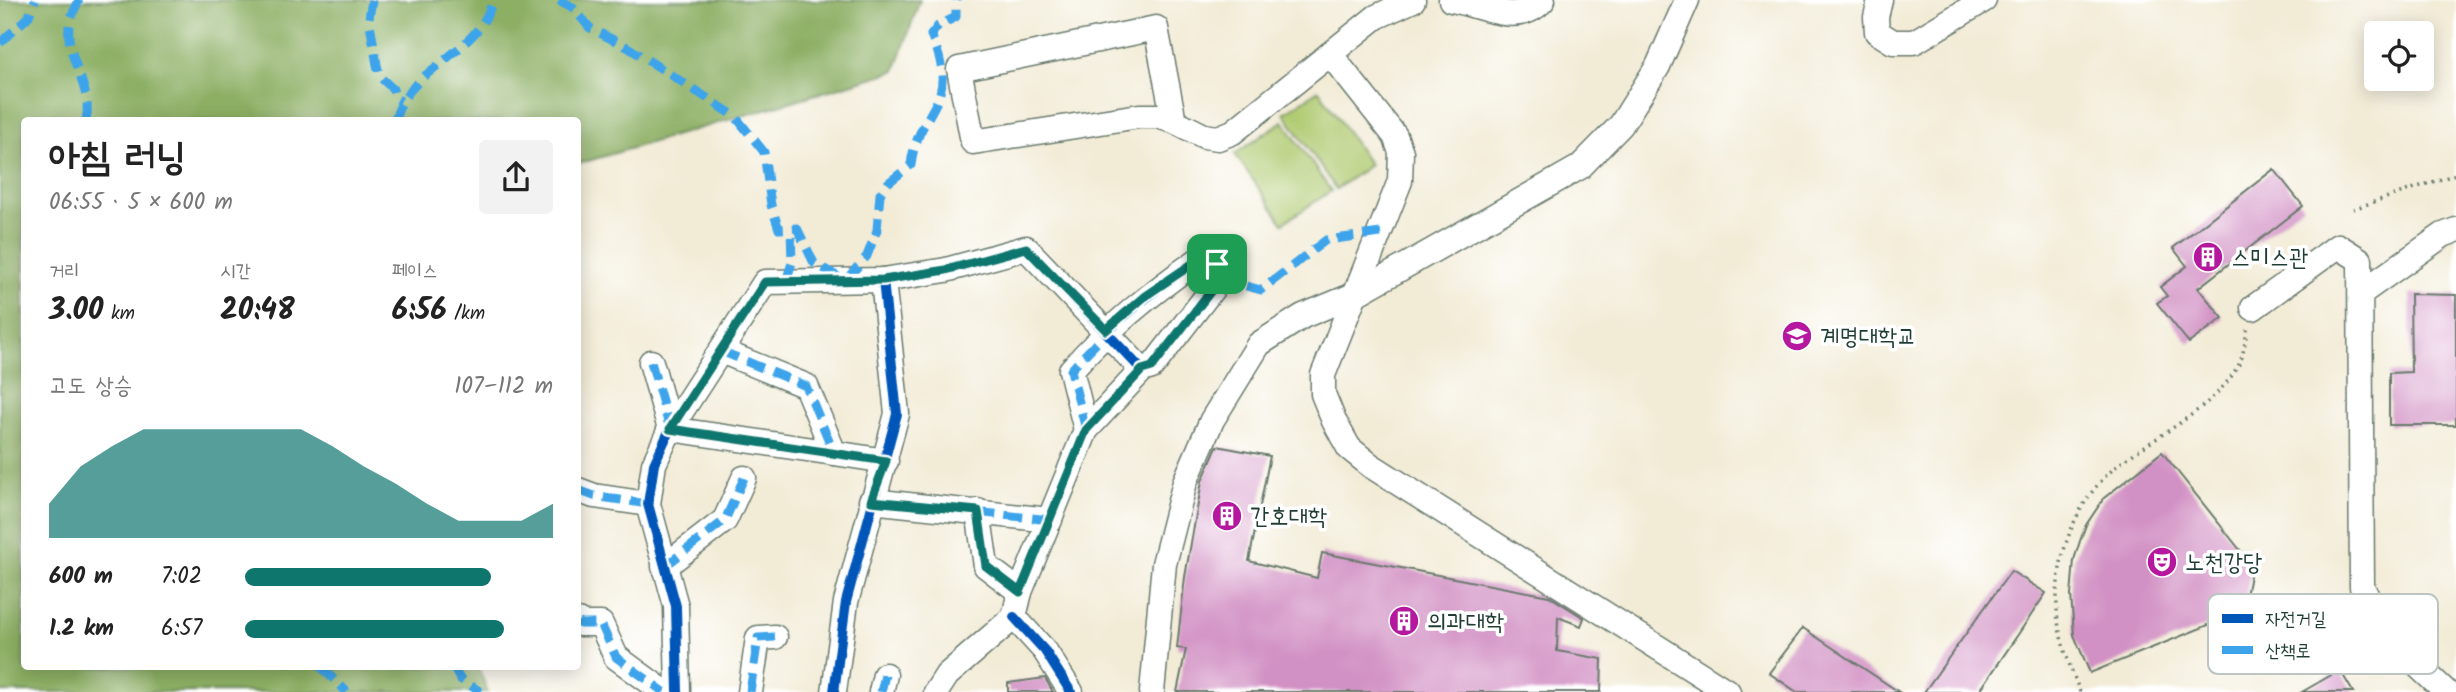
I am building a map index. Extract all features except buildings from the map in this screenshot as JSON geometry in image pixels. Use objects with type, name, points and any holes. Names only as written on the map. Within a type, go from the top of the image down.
[{"type":"street","points":[[1174,121],[1156,28],[959,69],[973,142],[1139,116],[1158,116],[1204,136],[1218,138],[1233,132],[1376,17],[1413,0]]},
{"type":"street","points":[[1451,0],[1518,15],[1535,9],[1543,0]]},
{"type":"street","points":[[1152,692],[1164,564],[1185,482],[1212,420],[1259,344],[1303,316],[1354,295],[1580,167],[1621,125],[1658,66],[1687,0]]},
{"type":"street","points":[[1881,0],[1876,16],[1877,32],[1894,42],[1914,42],[1984,0]]},
{"type":"street","points":[[1330,54],[1395,136],[1401,152],[1400,181],[1323,375],[1323,394],[1349,448],[1370,465],[1494,546],[1728,692]]},
{"type":"street","points":[[2361,293],[2443,235],[2456,230]]},
{"type":"street","points":[[2253,308],[2338,246],[2360,260],[2362,587],[2366,594]]},
{"type":"street","points":[[678,692],[676,606],[648,504],[654,464],[670,429],[765,282],[883,280],[946,270],[1026,248],[1142,370]]},
{"type":"street","points":[[936,692],[947,675],[1014,617],[1020,592],[1086,430],[1142,370],[1152,367],[1220,279],[1217,264],[1201,258],[1145,296],[1106,330],[1070,370],[1086,430]]},
{"type":"street","points":[[834,692],[846,602],[871,501],[886,461],[897,414],[883,280]]},
{"type":"street","points":[[721,351],[806,386],[834,453]]},
{"type":"street","points":[[651,362],[670,429]]},
{"type":"street","points":[[670,429],[886,461]]},
{"type":"street","points":[[664,567],[725,520],[744,478]]},
{"type":"street","points":[[581,491],[594,496],[648,504]]},
{"type":"street","points":[[871,501],[1050,520]]},
{"type":"street","points":[[978,511],[986,566],[1020,592]]},
{"type":"street","points":[[1014,617],[1045,651],[1071,692]]},
{"type":"street","points":[[581,621],[601,624],[616,657],[664,692]]},
{"type":"street","points":[[750,692],[758,638],[775,637]]},
{"type":"street","points":[[2427,674],[2446,692]]},
{"type":"path","points":[[2353,209],[2456,174]]},
{"type":"path","points":[[2080,692],[2067,661],[2057,612],[2059,569],[2073,524],[2092,490],[2117,467],[2208,400],[2238,367],[2253,308]]},
{"type":"green space","points":[[0,0],[920,0],[895,71],[581,163],[581,117],[21,117],[21,670],[479,670],[488,692],[0,692]]},
{"type":"green space","points":[[1319,90],[1370,165],[1336,189],[1284,113]]},
{"type":"green space","points":[[1283,121],[1331,191],[1283,223],[1235,154]]},
{"type":"marked path","points":[[0,43],[29,16],[35,0]]},
{"type":"marked path","points":[[79,0],[70,22],[69,38],[86,97],[86,117]]},
{"type":"marked path","points":[[372,0],[369,18],[380,77],[393,89],[395,98],[401,101]]},
{"type":"marked path","points":[[397,117],[402,103],[413,88],[473,35],[485,19],[493,0]]},
{"type":"marked path","points":[[559,0],[572,7],[590,28],[629,48],[735,116],[764,152],[771,205],[779,229],[797,228],[814,263],[845,281],[867,256],[877,230],[880,194],[888,183],[911,165],[921,130],[935,105],[942,77],[940,58],[931,35],[938,26],[956,17],[956,0]]},
{"type":"marked path","points":[[786,281],[792,263],[791,228]]},
{"type":"marked path","points":[[1220,279],[1261,290],[1326,240],[1381,233]]},
{"type":"marked path","points":[[1086,430],[1071,370],[1116,324],[1183,271],[1201,258],[1217,264],[1220,279],[1152,367],[1142,370]]},
{"type":"marked path","points":[[721,351],[806,386],[834,453],[886,461]]},
{"type":"marked path","points":[[651,362],[670,429],[834,453]]},
{"type":"marked path","points":[[664,567],[725,520],[744,478]]},
{"type":"marked path","points":[[581,491],[594,496],[648,504]]},
{"type":"marked path","points":[[871,501],[1050,520]]},
{"type":"marked path","points":[[978,511],[986,566],[1020,592]]},
{"type":"marked path","points":[[581,624],[601,624],[616,657],[664,692]]},
{"type":"marked path","points":[[750,692],[758,638],[775,637]]},
{"type":"marked path","points":[[324,670],[347,692]]},
{"type":"marked path","points":[[455,670],[460,679],[481,692]]},
{"type":"marked path","points":[[881,692],[885,675]]},
{"type":"cycle path","points":[[678,692],[676,606],[648,504],[654,464],[670,429],[765,282],[883,280],[946,270],[1026,248],[1142,370]]},
{"type":"cycle path","points":[[834,692],[846,602],[897,414],[883,280]]},
{"type":"cycle path","points":[[1014,617],[1045,651],[1071,692]]},
{"type":"place","name":"스미스관","points":[[2208,257]]},
{"type":"place","name":"계명대학교","points":[[1797,336]]},
{"type":"place","name":"간호대학","points":[[1227,516]]},
{"type":"place","name":"노천강당","points":[[2162,562]]},
{"type":"place","name":"의과대학","points":[[1404,621]]},
{"type":"route","points":[[1026,248],[1106,330],[1145,296],[1201,258],[1217,264],[1220,279],[1152,367],[1142,370],[1086,430],[1020,592],[986,566],[978,511],[871,501],[886,461],[670,429],[765,282],[883,280],[946,270],[1026,248]]}]
